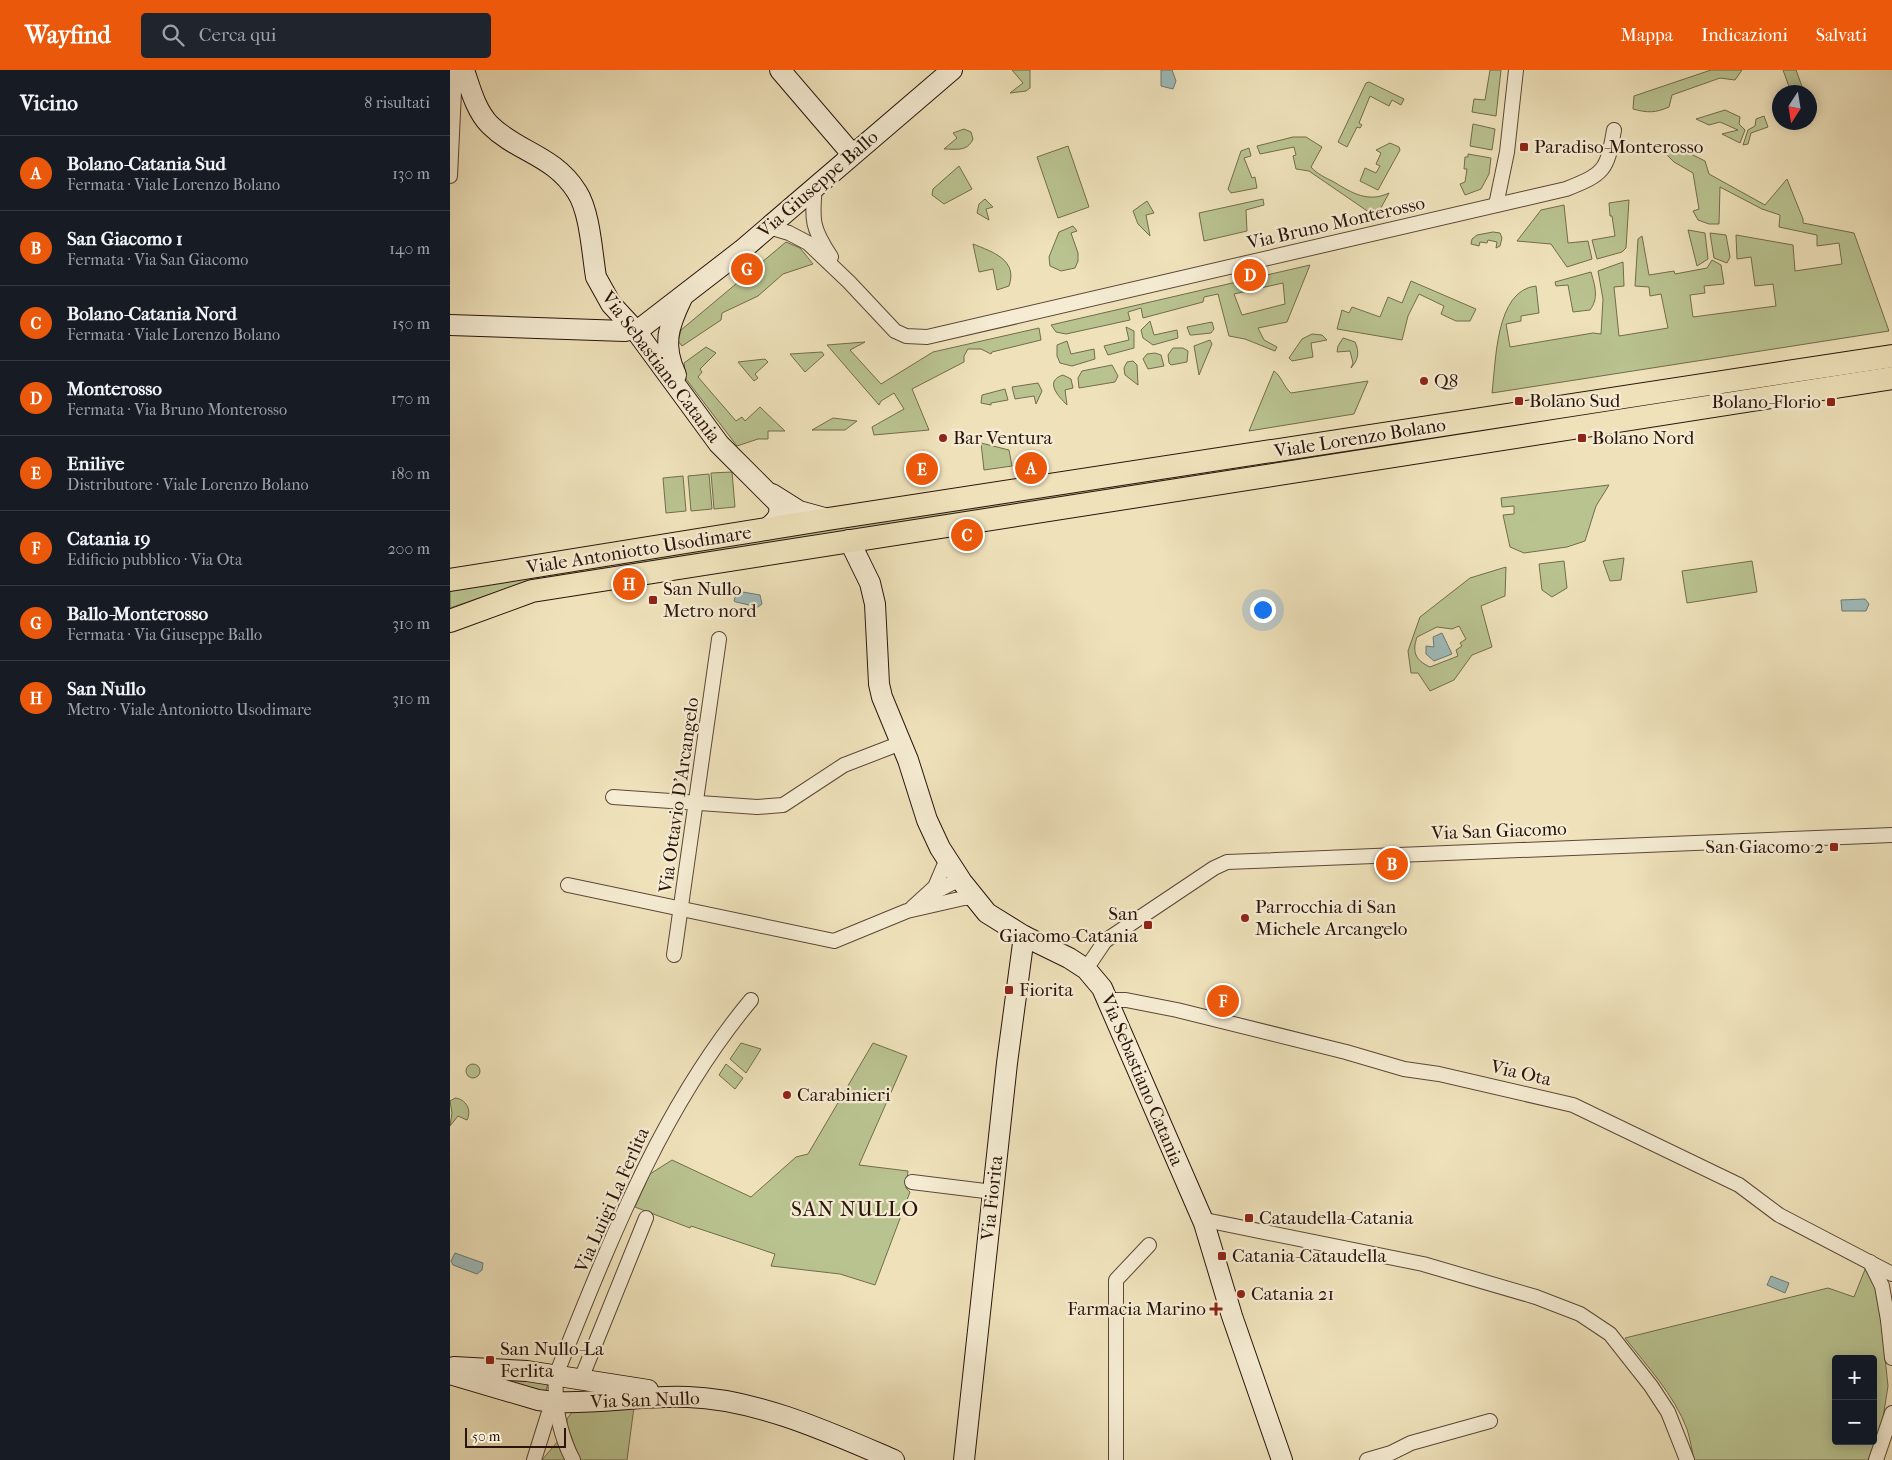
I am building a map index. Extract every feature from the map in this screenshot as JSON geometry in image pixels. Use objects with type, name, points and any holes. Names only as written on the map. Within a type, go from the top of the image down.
[{"type":"main road","name":"Via Sebastiano Catania","points":[[464,70],[471,92],[489,124],[559,170],[578,193],[583,206],[596,277],[611,304],[636,331],[719,444],[770,493]]},
{"type":"main road","points":[[780,70],[852,154]]},
{"type":"main road","name":"Via Giuseppe Ballo","points":[[636,331],[683,297],[769,227],[815,185],[952,70]]},
{"type":"main road","points":[[683,297],[670,327],[667,348],[672,366],[686,399]]},
{"type":"main road","points":[[450,325],[636,331]]},
{"type":"main road","name":"Viale Lorenzo Bolano","points":[[828,519],[1892,356]]},
{"type":"main road","name":"Viale Lorenzo Bolano","points":[[849,540],[1892,378]]},
{"type":"main road","points":[[770,493],[799,511],[813,517],[828,519]]},
{"type":"main road","points":[[765,530],[777,520],[780,511],[778,503],[770,493]]},
{"type":"main road","name":"Viale Antoniotto Usodimare","points":[[450,580],[828,519]]},
{"type":"main road","name":"Via Sebastiano Catania","points":[[849,540],[870,583],[875,612],[879,684],[882,697],[902,743],[926,820],[960,879],[988,913],[1024,936],[1070,958],[1086,969],[1102,988],[1109,1000],[1204,1223],[1232,1316],[1282,1460]]},
{"type":"main road","name":"Viale Antoniotto Usodimare","points":[[450,621],[532,591],[849,540]]},
{"type":"main road","name":"Via Fiorita","points":[[964,1460],[993,1192],[1024,936]]},
{"type":"main road","points":[[450,1367],[527,1370],[581,1379],[608,1392]]},
{"type":"main road","name":"Via San Nullo","points":[[450,1374],[538,1400],[555,1402],[608,1392],[713,1399],[754,1408],[833,1434],[894,1460]]},
{"type":"street","points":[[450,176],[455,70]]},
{"type":"street","points":[[1496,205],[1505,160],[1516,70]]},
{"type":"street","name":"Via Bruno Monterosso","points":[[849,282],[895,331],[906,336],[927,337],[1566,189],[1594,178],[1610,157],[1614,130]]},
{"type":"street","points":[[815,185],[813,219],[815,230],[849,282]]},
{"type":"street","points":[[769,227],[789,233],[808,243],[849,282]]},
{"type":"street","name":"Via Ottavio D'Arcangelo","points":[[674,955],[697,802],[718,640]]},
{"type":"street","points":[[613,797],[757,807],[783,805],[844,765],[902,743]]},
{"type":"street","name":"Via San Giacomo","points":[[1086,969],[1105,941],[1214,868],[1227,862],[1892,835]]},
{"type":"street","points":[[927,896],[935,887],[947,859]]},
{"type":"street","points":[[907,911],[927,896],[960,879]]},
{"type":"street","points":[[568,885],[834,942],[907,911],[974,898]]},
{"type":"street","name":"Via Luigi La Ferlita","points":[[556,1375],[643,1170],[699,1068],[723,1033],[751,1000]]},
{"type":"street","name":"Via Ota","points":[[1109,1000],[1126,1000],[1177,1010],[1346,1052],[1396,1067],[1458,1078],[1573,1105],[1739,1184],[1779,1215],[1892,1274]]},
{"type":"street","points":[[912,1182],[993,1192]]},
{"type":"street","points":[[581,1379],[646,1218]]},
{"type":"street","points":[[1204,1223],[1210,1221],[1423,1264],[1536,1296],[1580,1314],[1610,1334],[1651,1386],[1668,1412],[1687,1460]]},
{"type":"street","points":[[1116,1460],[1116,1280],[1149,1245]]},
{"type":"street","points":[[1870,1262],[1882,1286],[1891,1326],[1892,1358]]},
{"type":"street","points":[[556,1375],[555,1402],[559,1428],[572,1460]]},
{"type":"street","points":[[534,1460],[549,1412],[555,1402]]},
{"type":"street","points":[[1876,1460],[1892,1413]]},
{"type":"street","points":[[1367,1460],[1391,1453],[1411,1443],[1490,1422]]},
{"type":"green space","points":[[1012,70],[1030,70],[1030,88],[1026,91],[1010,93],[1023,83]]},
{"type":"green space","points":[[1490,70],[1501,70],[1496,116],[1472,112],[1474,99],[1485,100]]},
{"type":"green space","points":[[1711,70],[1742,70],[1735,80],[1720,78],[1672,95],[1669,107],[1664,109],[1651,112],[1633,109],[1634,96]]},
{"type":"green space","points":[[1783,70],[1796,70],[1801,85],[1788,85]]},
{"type":"green space","points":[[1369,82],[1404,99],[1401,105],[1392,100],[1389,106],[1370,96],[1359,123],[1362,125],[1360,128],[1357,127],[1347,147],[1338,142],[1366,83]]},
{"type":"green space","points":[[1725,110],[1740,117],[1739,124],[1745,130],[1740,143],[1722,134],[1738,130],[1720,122],[1709,125],[1696,119]]},
{"type":"green space","points":[[1764,116],[1768,127],[1751,133],[1748,144],[1743,145],[1748,130],[1755,126],[1756,119]]},
{"type":"green space","points":[[1473,124],[1495,129],[1492,150],[1470,146]]},
{"type":"green space","points":[[964,129],[971,132],[973,139],[968,146],[961,149],[944,149],[957,138],[953,133]]},
{"type":"green space","points":[[1293,137],[1306,137],[1322,147],[1311,167],[1322,176],[1347,190],[1367,197],[1381,196],[1389,193],[1376,217],[1309,171],[1296,169],[1293,156],[1296,155],[1294,147],[1260,154],[1257,146]]},
{"type":"green space","points":[[1390,143],[1399,147],[1400,150],[1378,190],[1360,181],[1365,168],[1376,173],[1380,166],[1376,164],[1381,153],[1376,150]]},
{"type":"green space","points":[[1068,146],[1089,207],[1058,218],[1037,157]]},
{"type":"green space","points":[[1249,148],[1251,156],[1244,158],[1252,178],[1255,177],[1257,188],[1231,193],[1228,189],[1241,151]]},
{"type":"green space","points":[[1660,148],[1685,151],[1705,161],[1709,174],[1765,205],[1787,179],[1803,223],[1854,233],[1889,331],[1492,393],[1497,347],[1505,314],[1512,300],[1523,291],[1536,286],[1539,313],[1521,316],[1521,321],[1506,324],[1510,347],[1593,333],[1601,334],[1603,299],[1598,271],[1623,262],[1624,286],[1614,287],[1619,336],[1668,328],[1661,294],[1650,296],[1649,287],[1635,286],[1638,239],[1642,236],[1649,275],[1674,271],[1675,274],[1707,268],[1712,260],[1721,265],[1724,284],[1704,286],[1705,293],[1690,295],[1693,317],[1776,306],[1773,284],[1755,286],[1751,257],[1737,259],[1736,235],[1793,245],[1795,271],[1842,264],[1839,243],[1817,246],[1817,235],[1779,227],[1780,215],[1762,209],[1720,187],[1719,224],[1709,224],[1698,220],[1693,211],[1699,209],[1693,173],[1674,162]]},
{"type":"green space","points":[[1468,154],[1491,158],[1489,174],[1481,189],[1465,195],[1460,184],[1465,182],[1467,169],[1464,169],[1465,157],[1468,157]]},
{"type":"green space","points":[[959,166],[972,189],[944,204],[932,195],[933,189]]},
{"type":"green space","points":[[985,199],[993,207],[986,209],[989,220],[977,213],[979,204]]},
{"type":"green space","points":[[1263,199],[1264,205],[1246,210],[1247,231],[1204,241],[1199,213]]},
{"type":"green space","points":[[1629,200],[1626,248],[1622,252],[1597,259],[1592,240],[1615,236],[1609,203]]},
{"type":"green space","points":[[1147,201],[1154,213],[1146,215],[1150,236],[1138,224],[1133,211]]},
{"type":"green space","points":[[1564,205],[1568,243],[1588,241],[1592,259],[1567,267],[1551,244],[1517,241],[1541,210]]},
{"type":"green space","points":[[1073,226],[1077,231],[1071,233],[1078,253],[1078,261],[1075,268],[1061,271],[1050,266],[1049,257],[1059,232]]},
{"type":"green space","points":[[1688,230],[1705,233],[1708,259],[1697,266]]},
{"type":"green space","points":[[1493,232],[1500,233],[1502,238],[1500,246],[1496,248],[1497,242],[1488,240],[1487,243],[1480,242],[1479,246],[1471,244],[1472,239],[1477,235]]},
{"type":"green space","points":[[1710,233],[1726,235],[1730,257],[1727,263],[1714,258]]},
{"type":"green space","points":[[786,242],[800,248],[813,264],[783,274],[758,296],[722,313],[721,320],[682,346],[678,341],[681,330]]},
{"type":"green space","points":[[973,244],[996,254],[1007,263],[1011,277],[1009,286],[997,290],[993,269],[979,272]]},
{"type":"green space","points":[[1310,265],[1287,322],[1258,328],[1264,340],[1277,347],[1275,351],[1245,339],[1229,336],[1218,294],[1204,297],[1203,302],[1143,318],[1141,308],[1128,312],[1130,320],[1066,334],[1056,332],[1051,325]],"holes":[[[1283,283],[1285,304],[1242,315],[1234,294]]]},
{"type":"green space","points":[[1591,272],[1594,282],[1595,301],[1590,310],[1573,312],[1568,285],[1556,286],[1555,282]]},
{"type":"green space","points":[[1411,281],[1476,309],[1470,321],[1456,321],[1441,314],[1444,306],[1419,294],[1408,316],[1402,340],[1337,329],[1342,310],[1349,313],[1352,307],[1380,317],[1388,297],[1402,303]]},
{"type":"green space","points":[[1150,321],[1154,335],[1177,330],[1178,338],[1153,345],[1143,338],[1141,330]]},
{"type":"green space","points":[[1212,322],[1214,329],[1211,333],[1190,335],[1187,327]]},
{"type":"green space","points":[[1126,327],[1134,331],[1134,348],[1108,355],[1104,346],[1129,340]]},
{"type":"green space","points":[[1039,328],[1041,340],[992,352],[991,354],[981,349],[968,349],[964,356],[964,362],[912,389],[929,430],[874,435],[872,427],[904,409],[894,393],[881,401],[879,405],[827,345],[865,342],[850,350],[881,384],[933,352]]},
{"type":"green space","points":[[1312,334],[1322,335],[1327,340],[1311,343],[1313,357],[1292,361],[1289,358],[1302,339]]},
{"type":"green space","points":[[1343,338],[1355,342],[1357,346],[1358,356],[1351,368],[1353,363],[1350,351],[1337,352]]},
{"type":"green space","points":[[1210,340],[1212,344],[1199,375],[1194,346]]},
{"type":"green space","points":[[1067,341],[1071,354],[1094,349],[1095,359],[1072,366],[1060,363],[1057,356],[1057,345]]},
{"type":"green space","points":[[706,347],[716,353],[700,369],[702,372],[698,377],[736,421],[742,417],[745,421],[760,407],[785,431],[768,431],[768,439],[758,439],[737,446],[686,379],[684,363]]},
{"type":"green space","points":[[1173,348],[1183,348],[1188,351],[1187,362],[1171,365],[1169,363],[1168,355]]},
{"type":"green space","points":[[822,352],[824,355],[805,372],[790,354]]},
{"type":"green space","points":[[1155,353],[1161,355],[1164,366],[1148,369],[1143,359],[1147,354]]},
{"type":"green space","points":[[765,359],[768,362],[755,374],[758,378],[754,381],[738,362]]},
{"type":"green space","points":[[1133,361],[1137,365],[1138,385],[1125,375],[1124,368],[1127,362]]},
{"type":"green space","points":[[1112,365],[1118,376],[1115,382],[1079,388],[1078,378],[1082,371]]},
{"type":"green space","points":[[1274,371],[1291,393],[1368,381],[1354,414],[1249,431]]},
{"type":"green space","points":[[1063,375],[1071,379],[1073,388],[1065,390],[1067,405],[1054,389],[1054,381]]},
{"type":"green space","points":[[1038,383],[1042,391],[1036,404],[1034,396],[1015,399],[1012,387]]},
{"type":"green space","points":[[1005,389],[1008,400],[991,403],[991,405],[981,403],[982,395]]},
{"type":"green space","points":[[833,418],[857,421],[845,430],[812,430]]},
{"type":"green space","points":[[981,443],[1009,450],[1012,466],[984,470]]},
{"type":"green space","points":[[1383,443],[1383,448],[525,582],[450,608],[450,589]]},
{"type":"green space","points":[[732,472],[735,507],[714,509],[711,473]]},
{"type":"green space","points":[[709,474],[712,509],[691,511],[688,476]]},
{"type":"green space","points":[[683,476],[686,511],[666,513],[663,478]]},
{"type":"green space","points":[[1609,485],[1596,506],[1585,541],[1567,547],[1524,553],[1510,547],[1503,515],[1514,514],[1514,506],[1502,507],[1501,498]]},
{"type":"green space","points":[[1624,558],[1621,580],[1610,581],[1603,561]]},
{"type":"green space","points":[[1564,561],[1567,588],[1552,597],[1542,590],[1539,564]]},
{"type":"green space","points":[[1752,561],[1757,592],[1687,603],[1682,571]]},
{"type":"green space","points":[[1506,567],[1505,596],[1481,606],[1492,647],[1472,655],[1454,680],[1430,691],[1418,673],[1411,673],[1408,651],[1420,617],[1470,578]],"holes":[[[1459,626],[1466,639],[1460,643],[1462,646],[1456,650],[1458,656],[1430,667],[1416,655],[1417,637],[1437,627],[1452,629]]]},
{"type":"green space","points":[[741,1043],[761,1049],[746,1073],[730,1059]]},
{"type":"green space","points":[[873,1043],[907,1056],[859,1165],[908,1171],[906,1188],[910,1192],[875,1285],[840,1274],[771,1266],[775,1254],[691,1226],[690,1228],[635,1207],[650,1174],[672,1160],[751,1197],[796,1157],[808,1154]]},
{"type":"green space","points":[[470,1064],[476,1064],[480,1071],[476,1078],[470,1078],[466,1074],[466,1068]]},
{"type":"green space","points":[[726,1064],[743,1078],[735,1089],[719,1075]]},
{"type":"green space","points":[[455,1098],[465,1103],[469,1112],[467,1120],[458,1116],[450,1126],[452,1113],[450,1101]]},
{"type":"green space","points":[[1866,1267],[1878,1292],[1888,1386],[1882,1424],[1877,1437],[1877,1355],[1832,1355],[1832,1445],[1874,1445],[1868,1460],[1694,1460],[1682,1416],[1659,1381],[1625,1338],[1828,1288],[1854,1297]]},
{"type":"green space","points":[[476,1374],[548,1383],[545,1395]]},
{"type":"green space","points":[[634,1407],[627,1460],[580,1460],[567,1425],[567,1419],[573,1411]]},
{"type":"green space","points":[[558,1441],[565,1460],[542,1460]]},
{"type":"water","points":[[1161,70],[1172,70],[1176,81],[1173,89],[1161,86]]},
{"type":"water","points":[[737,591],[760,595],[762,604],[758,607],[734,601]]},
{"type":"water","points":[[1865,599],[1869,604],[1866,611],[1842,611],[1841,600]]},
{"type":"water","points":[[1442,633],[1452,654],[1434,661],[1426,654],[1426,646],[1434,647],[1433,637]]},
{"type":"water","points":[[455,1253],[483,1263],[482,1270],[477,1274],[453,1265],[451,1261]]},
{"type":"water","points":[[1771,1276],[1789,1283],[1785,1293],[1767,1285]]},
{"type":"place","name":"Paradiso-Monterosso","points":[[1524,147]]},
{"type":"place","name":"Ballo-Monterosso","points":[[747,269]]},
{"type":"place","name":"Monterosso","points":[[1250,275]]},
{"type":"place","name":"Q8","points":[[1424,381]]},
{"type":"place","name":"Bolano Sud","points":[[1519,401]]},
{"type":"place","name":"Bolano-Florio","points":[[1831,402]]},
{"type":"place","name":"Bar Ventura","points":[[943,438]]},
{"type":"place","name":"Bolano Nord","points":[[1582,438]]},
{"type":"place","name":"Bolano-Catania Sud","points":[[1031,468]]},
{"type":"place","name":"Enilive","points":[[922,469]]},
{"type":"place","name":"Bolano-Catania Nord","points":[[967,535]]},
{"type":"place","name":"San Nullo","points":[[629,584]]},
{"type":"place","name":"San Nullo Metro nord","points":[[653,600]]},
{"type":"place","name":"San Giacomo 2","points":[[1834,847]]},
{"type":"place","name":"San Giacomo 1","points":[[1392,864]]},
{"type":"place","name":"Parrocchia di San Michele Arcangelo","points":[[1245,918]]},
{"type":"place","name":"San Giacomo-Catania","points":[[1148,925]]},
{"type":"place","name":"Fiorita","points":[[1009,990]]},
{"type":"place","name":"Catania 19","points":[[1223,1001]]},
{"type":"place","name":"Carabinieri","points":[[787,1095]]},
{"type":"place","name":"Cataudella-Catania","points":[[1249,1218]]},
{"type":"place","name":"Catania-Cataudella","points":[[1222,1256]]},
{"type":"place","name":"Catania 21","points":[[1241,1294]]},
{"type":"place","name":"Farmacia Marino","points":[[1216,1309]]},
{"type":"place","name":"San Nullo-La Ferlita","points":[[490,1360]]},
{"type":"district","name":"SAN NULLO","points":[[855,1209]]}]
